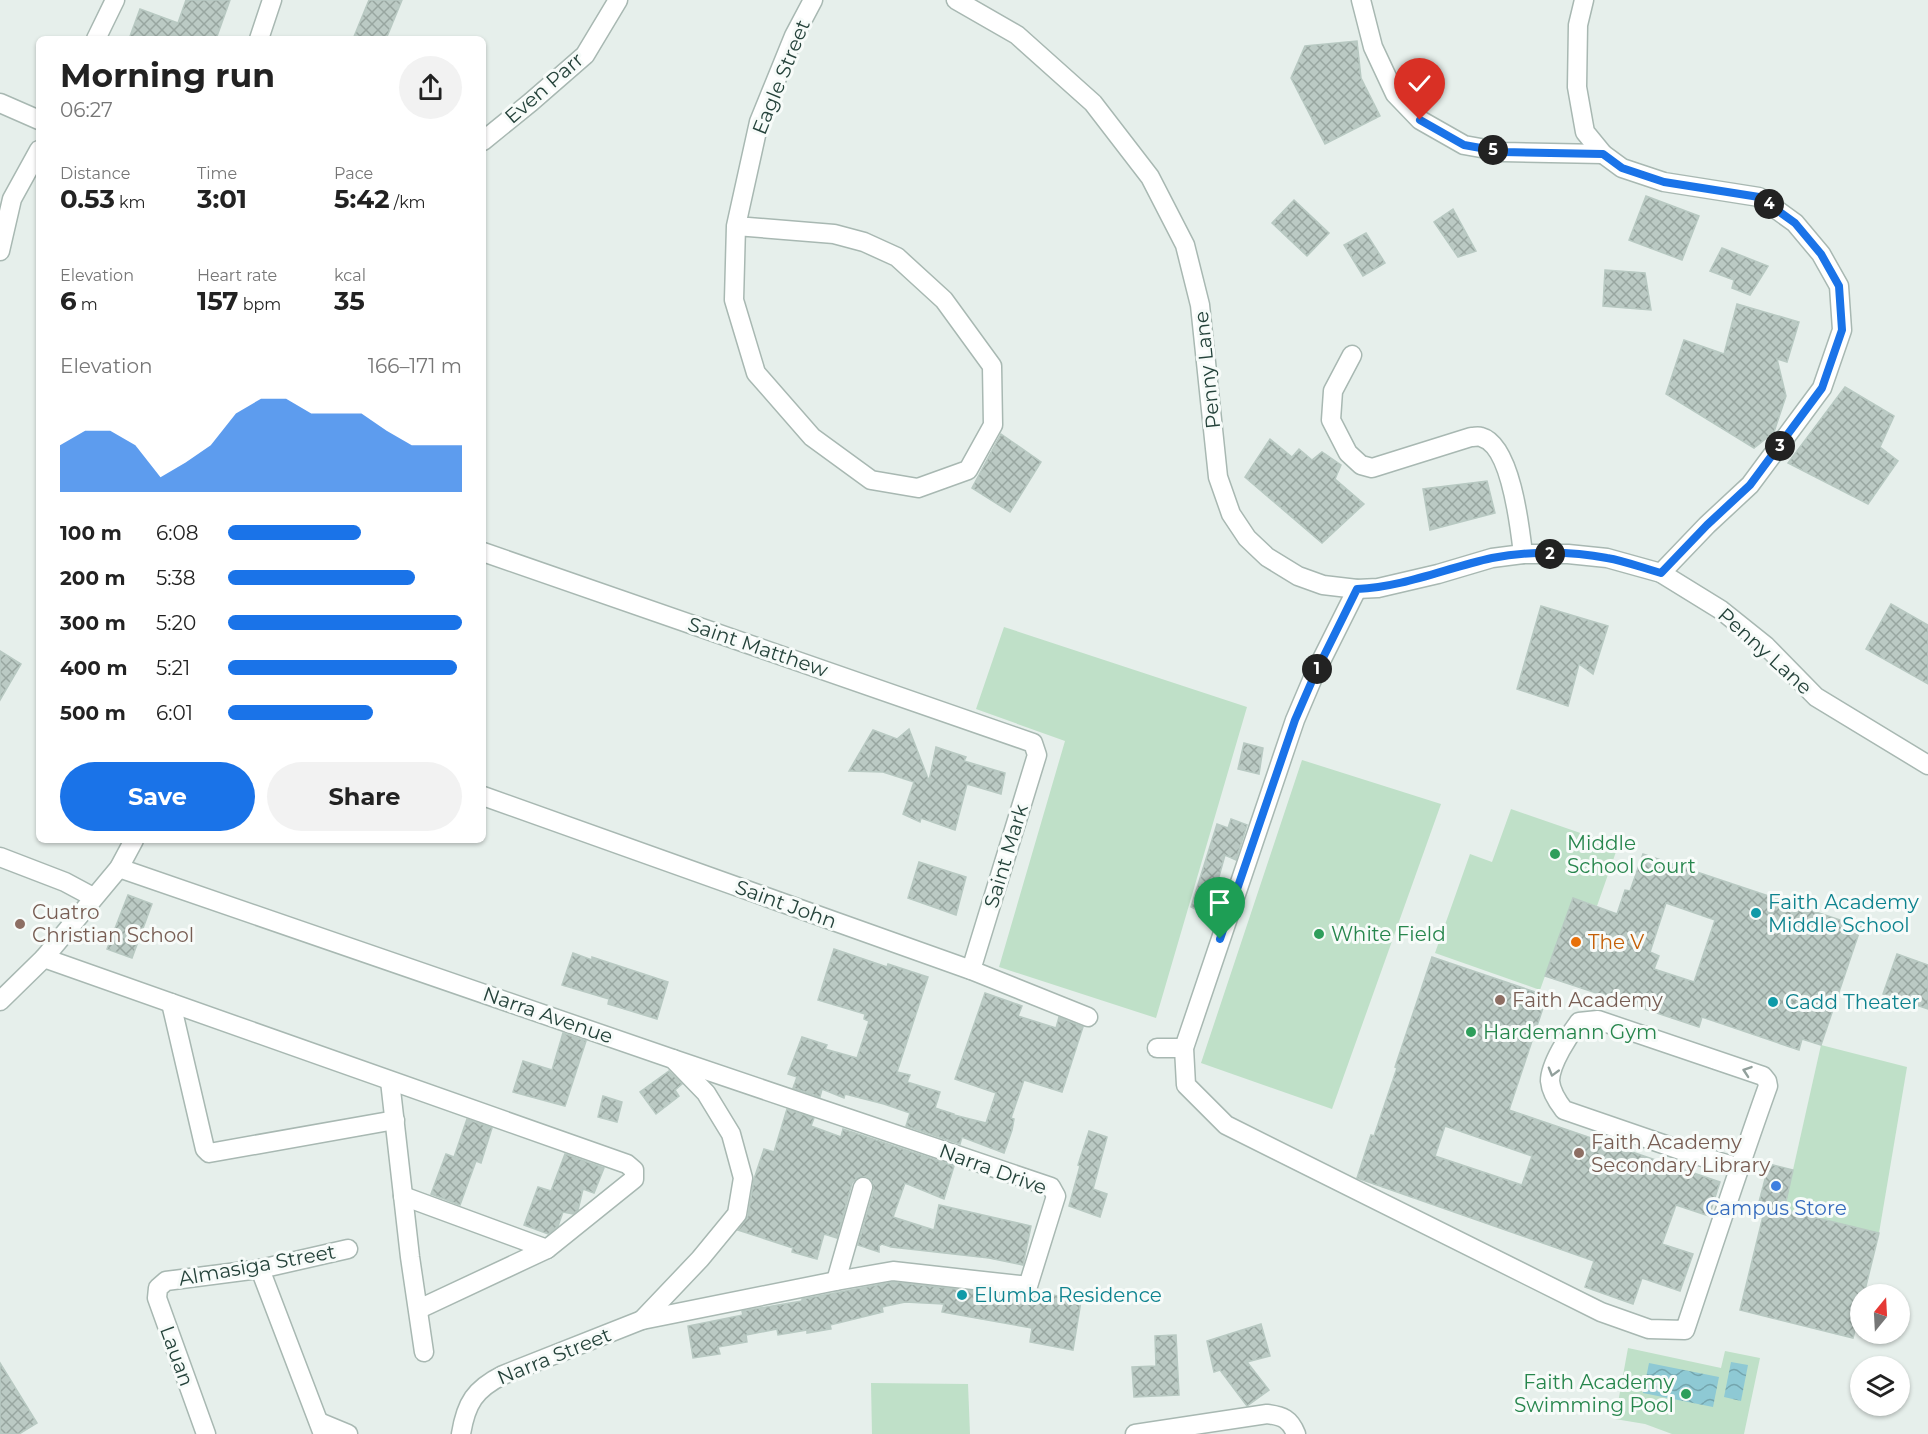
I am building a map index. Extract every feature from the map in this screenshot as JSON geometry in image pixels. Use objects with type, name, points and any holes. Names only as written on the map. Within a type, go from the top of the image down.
[{"type":"street","points":[[97,36],[115,0]]},
{"type":"street","points":[[261,36],[272,0]]},
{"type":"street","name":"Even Parr","points":[[486,139],[585,55],[618,0]]},
{"type":"street","name":"Eagle Street","points":[[736,226],[834,234],[864,242],[897,256],[944,300],[992,366],[993,425],[968,470],[918,488],[871,480],[812,437],[756,373],[734,300],[736,226],[759,122],[794,36],[813,0]]},
{"type":"street","name":"Penny Lane","points":[[956,0],[1017,35],[1093,103],[1150,177],[1185,245],[1200,305],[1218,477],[1231,514],[1247,538],[1267,557],[1298,576],[1323,585],[1357,589],[1378,588],[1492,558],[1523,554],[1568,554],[1607,558],[1661,573],[1721,610],[1766,646],[1816,697],[1928,765]]},
{"type":"street","points":[[1361,0],[1373,47],[1395,94],[1420,120],[1464,145],[1503,152],[1603,154]]},
{"type":"street","points":[[1584,0],[1578,25],[1577,87],[1585,132],[1603,154],[1622,168],[1664,182],[1759,197],[1795,223],[1821,254],[1839,286],[1842,330],[1822,388],[1750,485],[1661,573]]},
{"type":"street","points":[[0,103],[36,119]]},
{"type":"street","points":[[0,251],[12,199],[36,155]]},
{"type":"street","points":[[1352,355],[1333,391],[1331,420],[1348,453],[1361,465],[1372,468],[1472,437],[1482,437],[1492,444],[1509,476],[1519,521],[1523,554]]},
{"type":"street","name":"Saint Matthew","points":[[486,553],[1033,743]]},
{"type":"street","points":[[1357,589],[1295,720],[1184,1048],[1186,1085],[1226,1125],[1601,1312],[1649,1329],[1685,1330],[1768,1086],[1767,1081],[1763,1077],[1598,1020],[1579,1022],[1563,1042],[1550,1080],[1554,1097],[1564,1110],[1740,1168]]},
{"type":"street","name":"Saint Mark","points":[[970,970],[1037,754],[1033,743]]},
{"type":"street","name":"Saint John","points":[[486,797],[970,970],[1088,1017]]},
{"type":"street","points":[[0,1001],[44,958],[119,868],[132,843]]},
{"type":"street","points":[[0,857],[65,882],[93,897]]},
{"type":"street","name":"Narra Avenue","points":[[119,868],[673,1059],[706,1093],[731,1134],[743,1178],[737,1214],[700,1259],[642,1320]]},
{"type":"street","points":[[44,958],[627,1164],[634,1170],[634,1179],[547,1249],[419,1308]]},
{"type":"street","points":[[171,1003],[205,1149],[209,1153],[394,1120]]},
{"type":"street","points":[[1157,1048],[1184,1048]]},
{"type":"street","name":"Narra Drive","points":[[642,1320],[893,1271],[1028,1286],[1056,1196],[1051,1187],[673,1059]]},
{"type":"street","points":[[390,1081],[410,1257],[424,1353]]},
{"type":"street","points":[[836,1281],[862,1187]]},
{"type":"street","points":[[403,1196],[547,1249]]},
{"type":"street","name":"Almasiga Street","points":[[166,1281],[260,1269],[348,1249]]},
{"type":"street","points":[[260,1269],[321,1428],[348,1434]]},
{"type":"street","name":"Lauan","points":[[166,1281],[158,1288],[156,1299],[206,1434]]},
{"type":"street","name":"Narra Street","points":[[461,1434],[468,1405],[487,1383],[642,1320]]},
{"type":"street","points":[[1135,1434],[1267,1414],[1280,1415],[1291,1421],[1296,1434]]},
{"type":"green space","points":[[1004,627],[1247,707],[1156,1018],[999,967],[1065,741],[976,709]]},
{"type":"green space","name":"White Field","points":[[1302,760],[1441,804],[1332,1109],[1201,1063]]},
{"type":"green space","points":[[1511,809],[1618,846],[1597,906],[1573,898],[1540,990],[1435,953],[1470,854],[1492,862]]},
{"type":"green space","points":[[1821,1045],[1907,1067],[1879,1233],[1784,1210]]},
{"type":"green space","name":"Faith Academy Swimming Pool","points":[[1628,1348],[1721,1368],[1725,1351],[1760,1358],[1744,1434],[1672,1434],[1645,1424],[1615,1419]]},
{"type":"green space","points":[[871,1383],[968,1384],[970,1434],[872,1434]]},
{"type":"water","points":[[1731,1362],[1748,1365],[1741,1401],[1724,1397]]},
{"type":"water","points":[[1649,1363],[1719,1377],[1713,1407],[1643,1393]]},
{"type":"building","points":[[186,0],[230,0],[217,36],[130,36],[140,9],[178,23]]},
{"type":"building","points":[[369,0],[402,0],[387,36],[354,36]]},
{"type":"building","points":[[1357,41],[1361,78],[1380,116],[1325,144],[1291,78],[1305,46]]},
{"type":"building","points":[[1646,196],[1699,216],[1682,260],[1629,240]]},
{"type":"building","points":[[1294,200],[1329,233],[1307,256],[1272,223]]},
{"type":"building","points":[[1453,209],[1476,251],[1458,257],[1434,222]]},
{"type":"building","points":[[1366,233],[1385,263],[1363,276],[1344,245]]},
{"type":"building","points":[[1722,248],[1768,266],[1750,295],[1732,288],[1734,280],[1710,271]]},
{"type":"building","points":[[1605,270],[1645,273],[1651,310],[1603,306]]},
{"type":"building","points":[[1737,304],[1799,322],[1787,362],[1777,359],[1786,396],[1774,432],[1754,448],[1666,394],[1684,340],[1724,354]]},
{"type":"building","points":[[1845,387],[1894,416],[1880,447],[1898,461],[1868,504],[1788,463]]},
{"type":"building","points":[[1001,434],[1041,462],[1010,512],[972,488]]},
{"type":"building","points":[[1270,439],[1292,457],[1299,449],[1312,460],[1322,452],[1341,465],[1335,479],[1364,504],[1322,543],[1245,477]]},
{"type":"building","points":[[1487,481],[1495,513],[1430,530],[1423,489]]},
{"type":"building","points":[[1891,604],[1928,625],[1928,684],[1866,649]]},
{"type":"building","points":[[1541,606],[1608,626],[1593,674],[1579,664],[1568,706],[1517,689]]},
{"type":"building","points":[[0,651],[21,664],[0,700]]},
{"type":"building","points":[[909,729],[929,781],[936,747],[966,757],[964,761],[1005,773],[1001,794],[967,784],[955,830],[921,818],[920,822],[903,814],[914,782],[883,772],[849,771],[873,730],[897,739]]},
{"type":"building","points":[[1244,743],[1263,748],[1259,774],[1238,769]]},
{"type":"building","points":[[1231,819],[1247,825],[1236,860],[1225,855],[1208,916],[1191,907],[1217,824],[1228,828]]},
{"type":"building","points":[[1643,854],[1861,927],[1821,1045],[1802,1039],[1799,1050],[1702,1017],[1699,1027],[1545,976],[1573,898],[1617,914],[1625,890],[1630,891]],"holes":[[[1666,903],[1715,920],[1694,982],[1654,969],[1659,956],[1650,952]]]},
{"type":"building","points":[[919,862],[966,877],[956,915],[908,898]]},
{"type":"building","points":[[128,895],[152,904],[132,958],[107,949]]},
{"type":"building","points":[[834,949],[887,967],[888,964],[928,977],[897,1072],[910,1075],[907,1082],[940,1092],[935,1108],[986,1123],[996,1093],[955,1079],[985,993],[1022,1006],[1018,1016],[1056,1028],[1059,1017],[1083,1027],[1062,1092],[1024,1080],[1011,1118],[1014,1119],[1012,1130],[1004,1153],[962,1137],[960,1144],[906,1126],[910,1113],[884,1104],[845,1094],[844,1098],[822,1089],[820,1097],[793,1088],[797,1077],[788,1074],[802,1037],[827,1045],[825,1049],[857,1058],[869,1021],[864,1019],[865,1014],[818,1000]]},
{"type":"building","points":[[573,953],[668,982],[657,1019],[608,1004],[609,999],[562,985]]},
{"type":"building","points":[[1897,954],[1928,965],[1928,1009],[1883,994]]},
{"type":"building","points":[[1432,957],[1547,996],[1509,1110],[1720,1182],[1709,1216],[1676,1205],[1662,1244],[1693,1254],[1680,1291],[1642,1278],[1633,1304],[1585,1287],[1594,1261],[1357,1178],[1371,1135],[1374,1136],[1397,1068],[1395,1067]],"holes":[[[1445,1126],[1532,1156],[1522,1185],[1435,1156]]]},
{"type":"building","points":[[563,1033],[586,1041],[565,1106],[513,1092],[523,1061],[552,1070]]},
{"type":"building","points":[[669,1071],[682,1084],[675,1090],[679,1096],[656,1114],[640,1092]]},
{"type":"building","points":[[603,1096],[622,1102],[617,1122],[598,1117]]},
{"type":"building","points":[[787,1109],[814,1118],[811,1126],[841,1137],[843,1129],[954,1166],[944,1199],[905,1183],[893,1217],[934,1230],[939,1205],[1031,1226],[1023,1265],[989,1258],[891,1247],[882,1244],[879,1246],[879,1252],[858,1245],[874,1190],[871,1180],[866,1176],[852,1183],[837,1238],[824,1234],[817,1259],[792,1252],[793,1248],[738,1230],[748,1216],[754,1179],[764,1149],[774,1152]]},
{"type":"building","points":[[467,1119],[492,1128],[481,1163],[476,1161],[460,1205],[431,1194],[446,1154],[454,1157]]},
{"type":"building","points":[[1089,1131],[1107,1137],[1093,1189],[1107,1194],[1100,1217],[1069,1206],[1080,1166],[1078,1165]]},
{"type":"building","points":[[565,1154],[604,1168],[594,1193],[583,1189],[578,1210],[573,1214],[563,1212],[558,1226],[548,1234],[524,1225],[538,1187],[551,1191]]},
{"type":"building","points":[[1769,1164],[1793,1170],[1784,1210],[1879,1233],[1866,1284],[1850,1284],[1850,1337],[1740,1310],[1766,1204],[1759,1202]]},
{"type":"building","points":[[893,1282],[1027,1297],[1038,1297],[1040,1292],[1081,1301],[1073,1350],[1030,1342],[1032,1328],[942,1312],[944,1304],[905,1302],[882,1307],[883,1312],[830,1325],[831,1329],[778,1335],[777,1329],[746,1335],[747,1342],[718,1347],[720,1354],[693,1358],[688,1326],[743,1315],[742,1311]]},
{"type":"building","points":[[1261,1324],[1270,1356],[1247,1362],[1269,1390],[1247,1406],[1220,1370],[1214,1372],[1207,1341]]},
{"type":"building","points":[[1176,1335],[1179,1395],[1134,1397],[1132,1367],[1156,1366],[1155,1336]]},
{"type":"building","points":[[0,1363],[37,1423],[19,1434],[0,1434]]},
{"type":"place","name":"Middle School Court","points":[[1555,854]]},
{"type":"place","name":"Faith Academy Middle School","points":[[1756,913]]},
{"type":"place","name":"Cuatro Christian School","points":[[20,924]]},
{"type":"place","name":"White Field","points":[[1319,934]]},
{"type":"place","name":"The V","points":[[1576,942]]},
{"type":"place","name":"Faith Academy","points":[[1500,1000]]},
{"type":"place","name":"Cadd Theater","points":[[1773,1002]]},
{"type":"place","name":"Hardemann Gym","points":[[1471,1032]]},
{"type":"place","name":"Faith Academy Secondary Library","points":[[1579,1153]]},
{"type":"place","name":"Campus Store","points":[[1776,1186]]},
{"type":"place","name":"Elumba Residence","points":[[962,1295]]},
{"type":"place","name":"Faith Academy Swimming Pool","points":[[1686,1394]]},
{"type":"route","points":[[1220,939],[1295,720],[1357,589],[1378,588],[1492,558],[1523,554],[1568,554],[1607,558],[1661,573],[1750,485],[1788,435],[1822,388],[1842,330],[1839,286],[1821,254],[1795,223],[1759,197],[1664,182],[1622,168],[1603,154],[1503,152],[1464,145],[1420,120]]}]
